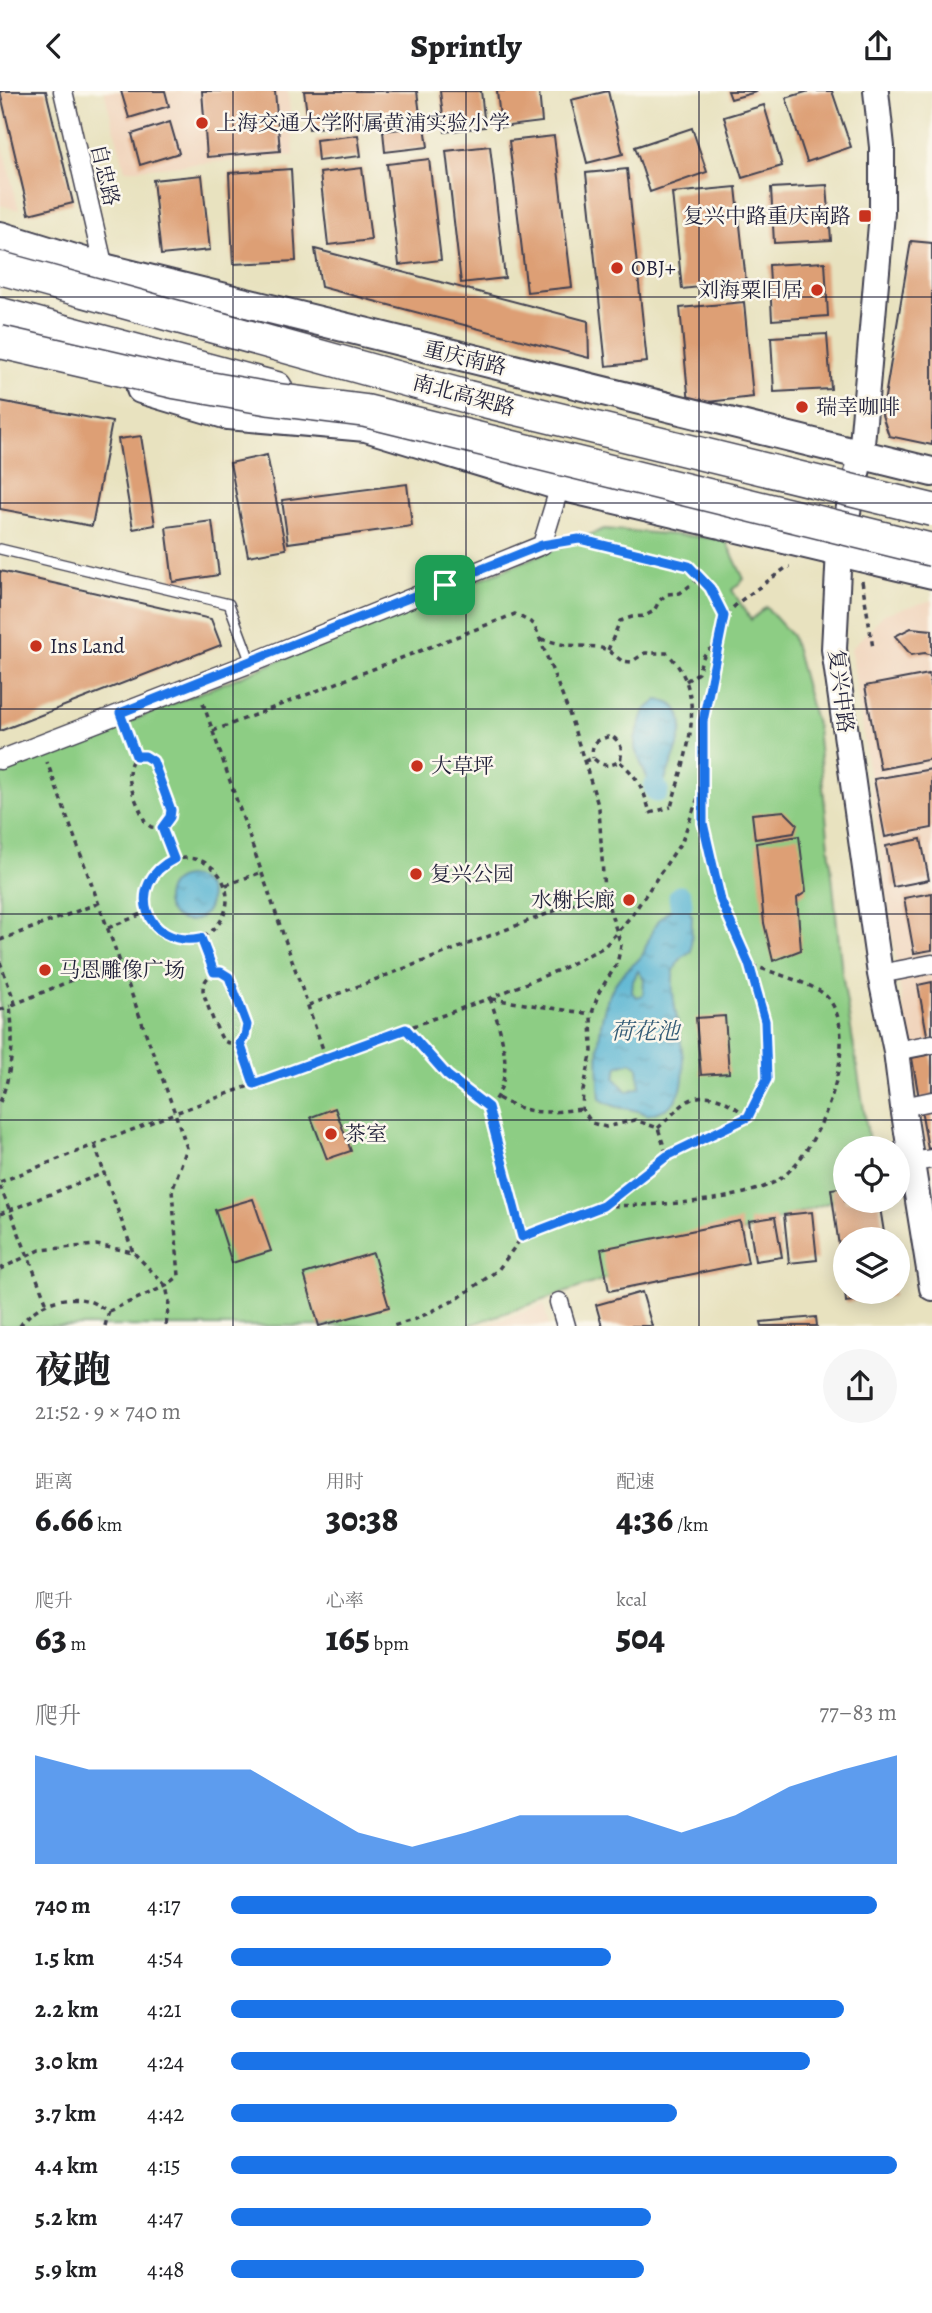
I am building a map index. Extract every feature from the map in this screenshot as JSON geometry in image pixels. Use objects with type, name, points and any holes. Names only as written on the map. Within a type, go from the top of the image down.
[{"type":"highway","name":"南北高架路","points":[[0,268],[468,397],[932,510]]},
{"type":"highway","name":"南北高架路","points":[[0,314],[366,419],[932,550]]},
{"type":"highway","points":[[0,342],[174,382],[366,419]]},
{"type":"main road","name":"复兴中路","points":[[876,91],[882,147],[882,213],[861,456],[839,550],[834,649],[880,974],[896,1051],[903,1107],[922,1161],[932,1288]]},
{"type":"main road","name":"重庆南路","points":[[0,236],[104,268],[932,472]]},
{"type":"main road","points":[[0,319],[160,366],[366,419],[559,486],[757,537],[839,550],[932,574]]},
{"type":"main road","points":[[0,350],[228,415],[366,419]]},
{"type":"main road","points":[[160,366],[191,403]]},
{"type":"street","name":"自忠路","points":[[63,91],[104,268]]},
{"type":"street","points":[[0,760],[251,663],[542,545],[559,486]]},
{"type":"street","points":[[880,974],[932,964]]},
{"type":"street","points":[[896,1051],[932,1044]]},
{"type":"street","points":[[903,1107],[932,1101]]},
{"type":"street","points":[[559,1302],[566,1326]]},
{"type":"lane","points":[[0,549],[229,604],[251,663]]},
{"type":"path","points":[[542,545],[579,539],[689,566],[710,588],[724,616]]},
{"type":"path","points":[[608,650],[620,621],[645,617],[654,611],[659,601],[667,594],[680,593],[700,578]]},
{"type":"path","points":[[603,1206],[667,1156],[748,1117],[767,1079],[765,1021],[749,964],[721,901],[703,823],[703,721],[724,616],[738,602]]},
{"type":"path","points":[[213,731],[515,614],[534,624],[569,713],[599,808],[604,892],[621,945],[617,964],[599,992],[591,1014],[592,1051],[582,1109],[592,1123],[607,1127],[635,1120],[658,1128]]},
{"type":"path","points":[[540,639],[608,650],[622,661],[631,662],[645,653],[667,653],[680,666],[691,692],[690,734],[671,807],[650,813],[645,792],[636,776],[620,761]]},
{"type":"path","points":[[686,681],[698,673],[703,655],[709,648],[718,645]]},
{"type":"path","points":[[195,683],[326,1058]]},
{"type":"path","points":[[120,713],[136,756]]},
{"type":"path","points":[[612,736],[620,742],[620,761],[610,766],[600,765],[593,758],[594,742],[612,736]]},
{"type":"path","points":[[41,744],[187,1148],[172,1191],[179,1276],[166,1286],[108,1311]]},
{"type":"path","points":[[136,756],[127,773],[145,822],[151,827],[162,828]]},
{"type":"path","points":[[136,756],[145,756],[153,761],[171,810],[170,817],[162,828]]},
{"type":"path","points":[[584,761],[593,758]]},
{"type":"path","points":[[47,1304],[0,1184],[175,1113],[490,998],[561,969],[604,947],[660,876],[681,841],[703,784]]},
{"type":"path","points":[[162,828],[174,859]]},
{"type":"path","points":[[174,859],[200,859],[211,865],[226,885],[228,898],[221,922],[212,932],[201,938],[188,941],[175,939],[153,924],[147,912],[147,886],[153,874],[174,859]]},
{"type":"path","points":[[226,885],[262,873]]},
{"type":"path","points":[[308,1005],[604,892]]},
{"type":"path","points":[[0,940],[99,903]]},
{"type":"path","points":[[108,928],[147,912]]},
{"type":"path","points":[[201,938],[214,972]]},
{"type":"path","points":[[0,1010],[120,960]]},
{"type":"path","points":[[0,962],[15,1004]]},
{"type":"path","points":[[393,1326],[416,1319],[457,1299],[498,1270],[522,1237],[603,1206],[700,1199],[758,1189],[776,1181],[794,1165],[829,1104],[840,1070],[842,1041],[836,1011],[823,994],[749,964]]},
{"type":"path","points":[[214,972],[221,972],[229,977],[247,1025],[245,1036],[240,1043],[228,1043],[220,1038],[203,989],[207,978],[214,972]]},
{"type":"path","points":[[490,998],[591,1014]]},
{"type":"path","points":[[488,1107],[498,1098],[505,1065],[503,1036],[490,998]]},
{"type":"path","points":[[0,1102],[9,1080],[12,1047],[10,1006]]},
{"type":"path","points":[[406,1029],[447,1075],[488,1107],[522,1237]]},
{"type":"path","points":[[240,1043],[254,1084]]},
{"type":"path","points":[[658,1128],[692,1099],[708,1097],[729,1101],[748,1117]]},
{"type":"path","points":[[498,1098],[518,1109],[542,1113],[582,1109]]},
{"type":"path","points":[[658,1128],[667,1156]]},
{"type":"path","points":[[95,1145],[133,1252],[166,1286],[169,1301],[166,1326]]},
{"type":"path","points":[[0,1214],[104,1173]]},
{"type":"path","points":[[0,1269],[40,1249],[96,1245],[133,1252]]},
{"type":"path","points":[[20,1326],[31,1314],[47,1304],[67,1299],[89,1301],[108,1311]]},
{"type":"path","points":[[105,1326],[108,1311]]},
{"type":"shaded area","name":"上海交通大学附属黄浦实验小学","points":[[104,91],[288,91],[294,155],[125,170]]},
{"type":"shaded area","points":[[0,136],[19,210],[0,205]]},
{"type":"shaded area","points":[[932,600],[932,1179],[905,1023],[851,649],[884,614]]},
{"type":"shaded area","points":[[544,1305],[549,1326],[483,1326]]},
{"type":"green space","name":"复兴公园","points":[[604,529],[725,539],[744,579],[732,590],[751,620],[766,607],[792,636],[817,728],[842,973],[868,1136],[833,1136],[833,1201],[467,1326],[0,1326],[0,774]]},
{"type":"water","points":[[658,700],[671,704],[679,712],[682,723],[673,761],[663,784],[655,787],[650,785],[635,749],[635,739],[645,710]]},
{"type":"water","points":[[188,877],[204,883],[210,899],[204,915],[188,921],[172,915],[166,899],[172,883]]},
{"type":"water","name":"荷花池","points":[[681,904],[692,915],[691,951],[677,964],[673,986],[683,1081],[678,1096],[668,1107],[648,1115],[600,1099],[598,1069],[602,1019],[612,990],[623,974],[644,953],[660,919]],"holes":[[[638,971],[644,979],[643,995],[636,997],[632,992]],[[631,1062],[638,1067],[640,1087],[627,1092],[615,1078],[618,1066]]]},
{"type":"building","points":[[0,91],[46,91],[73,203],[29,214]]},
{"type":"building","points":[[121,91],[165,91],[169,106],[129,118]]},
{"type":"building","points":[[202,91],[275,91],[280,151],[207,157]]},
{"type":"building","points":[[304,91],[417,91],[420,115],[309,129]]},
{"type":"building","points":[[440,91],[481,91],[485,127],[445,132]]},
{"type":"building","points":[[497,91],[539,91],[542,122],[501,127]]},
{"type":"building","points":[[608,91],[623,154],[587,163],[571,100]]},
{"type":"building","points":[[728,91],[755,91],[756,92],[731,99]]},
{"type":"building","points":[[809,91],[832,91],[851,147],[807,162],[786,98]]},
{"type":"building","points":[[764,105],[782,166],[742,178],[724,117]]},
{"type":"building","points":[[170,122],[179,153],[140,165],[132,134]]},
{"type":"building","points":[[425,126],[428,147],[385,152],[383,131]]},
{"type":"building","points":[[692,128],[707,172],[650,192],[635,147]]},
{"type":"building","points":[[358,135],[361,156],[318,161],[316,140]]},
{"type":"building","points":[[554,136],[572,287],[527,292],[509,141]]},
{"type":"building","points":[[490,146],[505,278],[461,283],[446,151]]},
{"type":"building","points":[[429,159],[441,260],[399,265],[387,164]]},
{"type":"building","points":[[362,168],[371,240],[328,245],[320,173]]},
{"type":"building","points":[[291,169],[296,261],[233,264],[229,173]]},
{"type":"building","name":"OBJ+","points":[[627,169],[647,362],[606,366],[586,173]]},
{"type":"building","points":[[202,175],[210,250],[161,255],[153,180]]},
{"type":"building","points":[[827,185],[831,240],[774,243],[771,188]]},
{"type":"building","points":[[736,187],[746,282],[682,289],[672,193]]},
{"type":"building","points":[[911,241],[932,243],[932,445],[889,436],[882,415]]},
{"type":"building","points":[[315,249],[588,321],[589,358],[321,287]]},
{"type":"building","name":"刘海粟旧居","points":[[825,262],[828,316],[772,320],[769,265]]},
{"type":"building","points":[[744,302],[753,397],[689,404],[680,308]]},
{"type":"building","points":[[827,334],[831,389],[774,392],[771,337]]},
{"type":"building","points":[[0,401],[112,422],[92,526],[0,509]]},
{"type":"building","points":[[141,436],[155,525],[133,529],[118,439]]},
{"type":"building","points":[[267,455],[286,549],[248,556],[230,463]]},
{"type":"building","points":[[407,484],[412,526],[288,543],[282,500]]},
{"type":"building","points":[[212,521],[219,575],[173,582],[166,527]]},
{"type":"building","points":[[0,571],[211,619],[221,645],[0,731]]},
{"type":"building","points":[[911,628],[932,630],[932,655],[911,655],[895,636]]},
{"type":"building","points":[[929,674],[932,691],[932,759],[880,769],[865,686]]},
{"type":"building","points":[[932,769],[932,828],[885,837],[874,779]]},
{"type":"building","points":[[784,811],[797,824],[794,833],[755,839],[752,814]]},
{"type":"building","points":[[799,836],[806,892],[797,898],[801,950],[773,961],[764,923],[756,843]]},
{"type":"building","points":[[921,839],[929,880],[893,887],[886,846]]},
{"type":"building","points":[[932,893],[932,950],[914,953],[904,898]]},
{"type":"building","points":[[932,982],[932,1039],[928,1040],[918,985]]},
{"type":"building","points":[[725,1016],[729,1073],[701,1075],[696,1018]]},
{"type":"building","points":[[932,1054],[932,1096],[919,1098],[912,1058]]},
{"type":"building","points":[[932,1106],[932,1148],[928,1149],[921,1109]]},
{"type":"building","name":"茶室","points":[[335,1108],[351,1151],[327,1159],[311,1117]]},
{"type":"building","points":[[253,1199],[271,1251],[232,1263],[215,1210]]},
{"type":"building","points":[[812,1212],[817,1260],[789,1263],[784,1215]]},
{"type":"building","points":[[834,1213],[881,1213],[883,1227],[836,1227]]},
{"type":"building","points":[[775,1217],[782,1257],[755,1261],[749,1221]]},
{"type":"building","points":[[740,1221],[748,1263],[609,1291],[601,1249]]},
{"type":"building","points":[[373,1253],[389,1307],[319,1326],[304,1274]]},
{"type":"building","points":[[642,1292],[652,1326],[602,1326],[596,1305]]},
{"type":"building","points":[[816,1317],[817,1326],[762,1326],[761,1322]]},
{"type":"waterway","points":[[655,787],[657,791]]},
{"type":"waterway","points":[[680,897],[681,904]]},
{"type":"place","name":"上海交通大学附属黄浦实验小学","points":[[202,123]]},
{"type":"place","name":"复兴中路重庆南路","points":[[865,216]]},
{"type":"place","name":"OBJ+","points":[[617,268]]},
{"type":"place","name":"刘海粟旧居","points":[[817,290]]},
{"type":"place","name":"瑞幸咖啡","points":[[802,407]]},
{"type":"place","name":"Ins Land","points":[[36,646]]},
{"type":"place","name":"大草坪","points":[[417,766]]},
{"type":"place","name":"复兴公园","points":[[416,874]]},
{"type":"place","name":"水榭长廊","points":[[629,900]]},
{"type":"place","name":"马恩雕像广场","points":[[45,970]]},
{"type":"place","name":"茶室","points":[[331,1134]]},
{"type":"route","points":[[579,539],[689,566],[710,588],[724,616],[703,721],[703,823],[721,901],[749,964],[765,1021],[767,1079],[748,1117],[667,1156],[603,1206],[522,1237],[488,1107],[447,1075],[406,1029],[254,1084],[240,1043],[245,1036],[247,1025],[229,977],[221,972],[214,972],[201,938],[188,941],[175,939],[153,924],[147,912],[147,886],[153,874],[174,859],[162,828],[170,817],[171,810],[153,761],[145,756],[136,756],[120,713],[445,585],[542,545],[579,539]]}]
